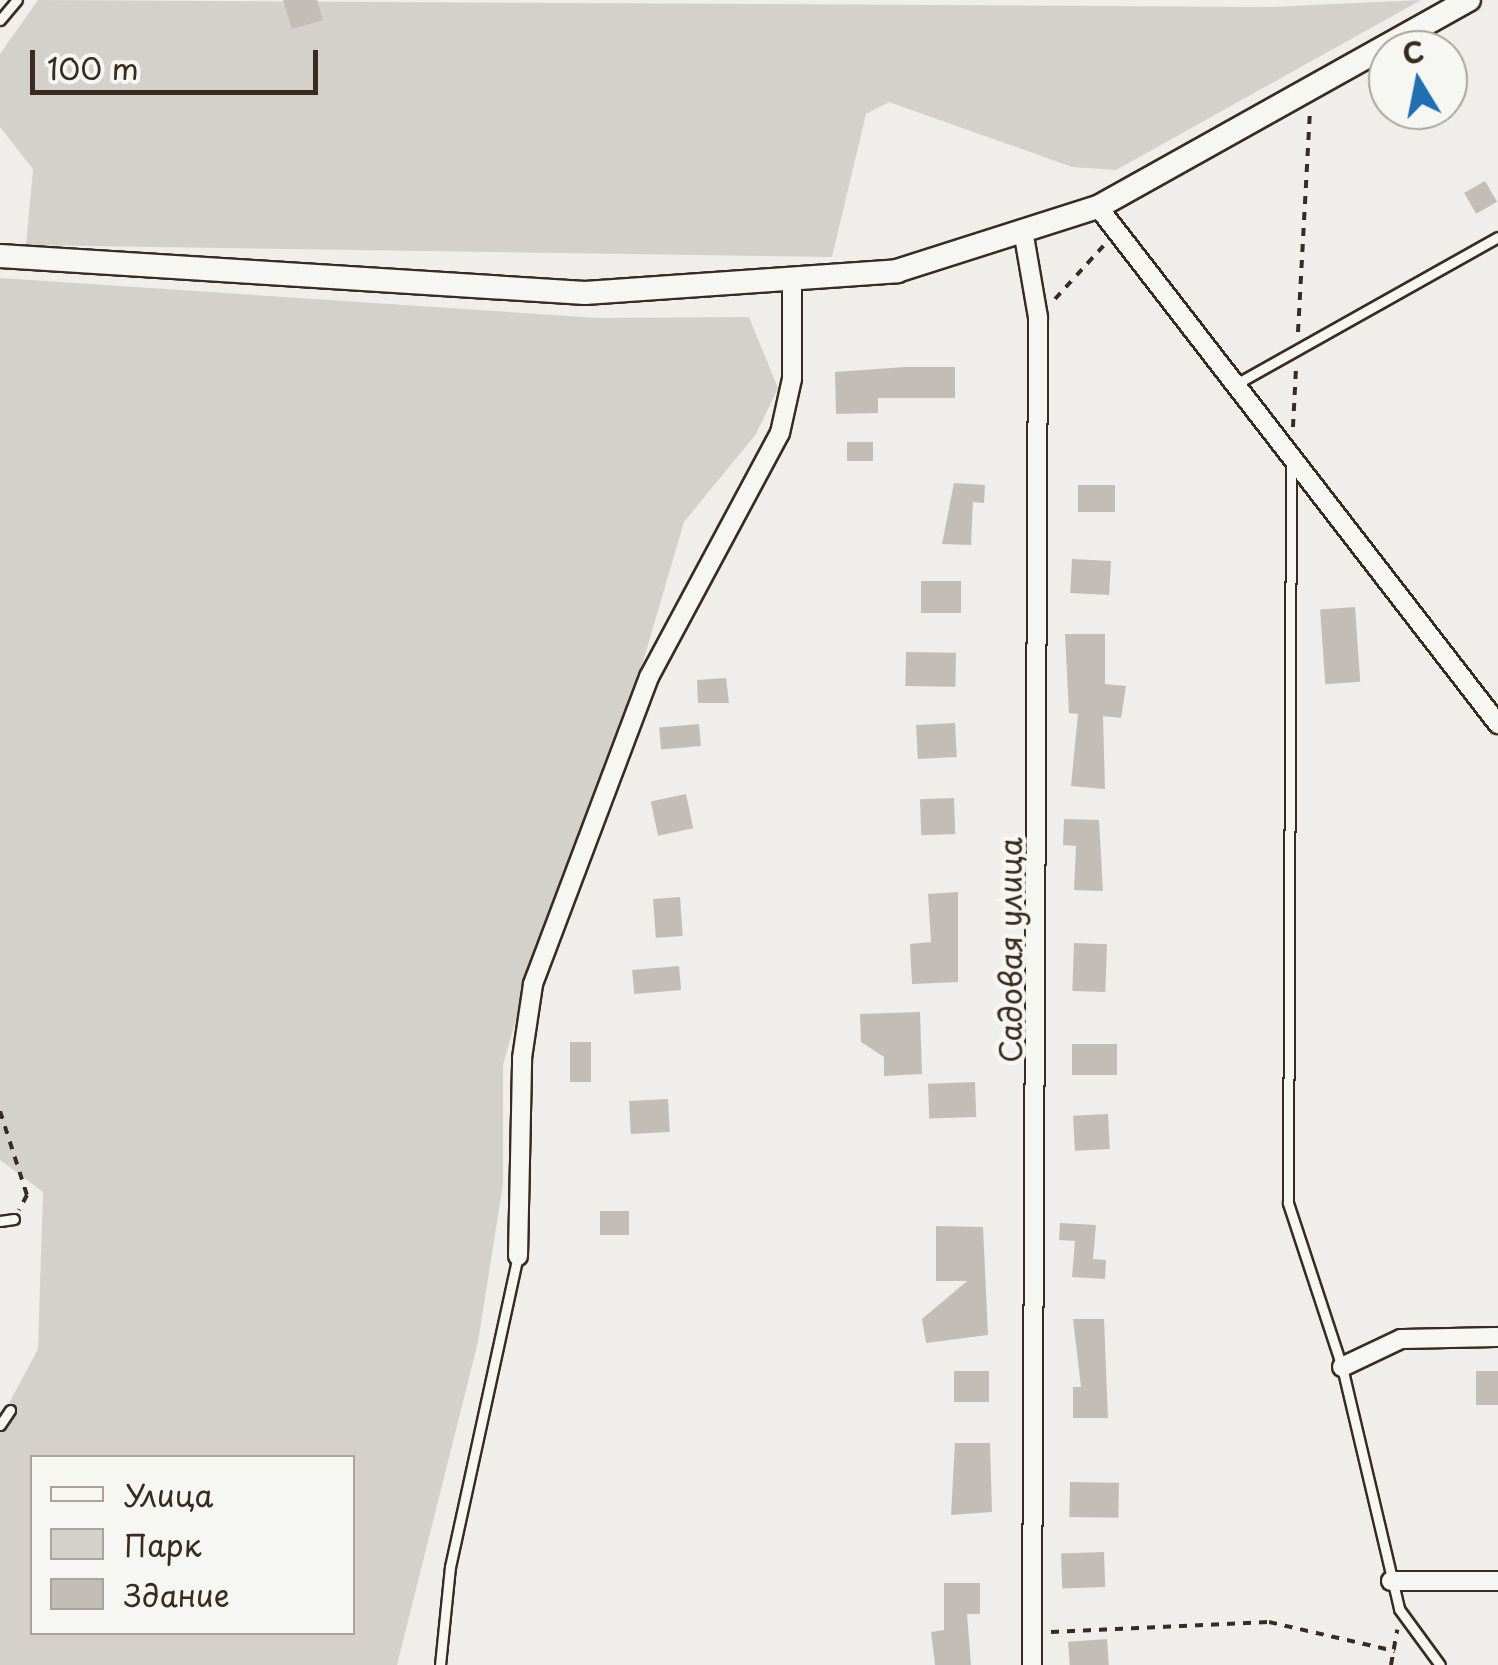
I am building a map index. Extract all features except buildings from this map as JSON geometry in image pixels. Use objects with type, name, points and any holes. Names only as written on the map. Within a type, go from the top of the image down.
[{"type":"street","points":[[0,256],[584,293],[792,283],[897,271],[1024,236],[1098,207],[1469,0]]},
{"type":"street","points":[[1098,207],[1291,462],[1498,724]]},
{"type":"street","name":"Садовая улица","points":[[1024,236],[1038,317],[1032,1665]]},
{"type":"street","points":[[518,1256],[522,1058],[533,984],[649,677],[780,432],[792,379],[792,283]]},
{"type":"street","points":[[1342,1368],[1401,1339],[1498,1337]]},
{"type":"street","points":[[1392,1581],[1498,1581]]},
{"type":"lane","points":[[0,20],[16,0]]},
{"type":"lane","points":[[1233,385],[1297,353],[1498,237]]},
{"type":"lane","points":[[1291,462],[1288,1204],[1342,1368],[1399,1610],[1440,1665]]},
{"type":"lane","points":[[0,1221],[14,1220]]},
{"type":"lane","points":[[440,1665],[450,1566],[518,1256]]},
{"type":"lane","points":[[0,1411],[10,1410],[0,1425]]},
{"type":"path","points":[[1291,462],[1311,88]]},
{"type":"path","points":[[1038,317],[1117,232]]},
{"type":"path","points":[[0,1111],[27,1195],[14,1220]]},
{"type":"path","points":[[1391,1665],[1399,1610]]},
{"type":"path","points":[[1032,1633],[1269,1622],[1395,1651]]},
{"type":"green space","points":[[38,0],[1271,7],[1421,0],[1116,170],[1072,167],[889,102],[866,114],[832,257],[26,245],[33,169],[0,127],[0,54]]},
{"type":"green space","points":[[0,278],[598,318],[749,317],[778,388],[756,434],[684,522],[620,740],[540,934],[503,1065],[503,1184],[478,1342],[397,1665],[0,1665],[0,1420],[38,1349],[43,1192],[0,1160]]}]
